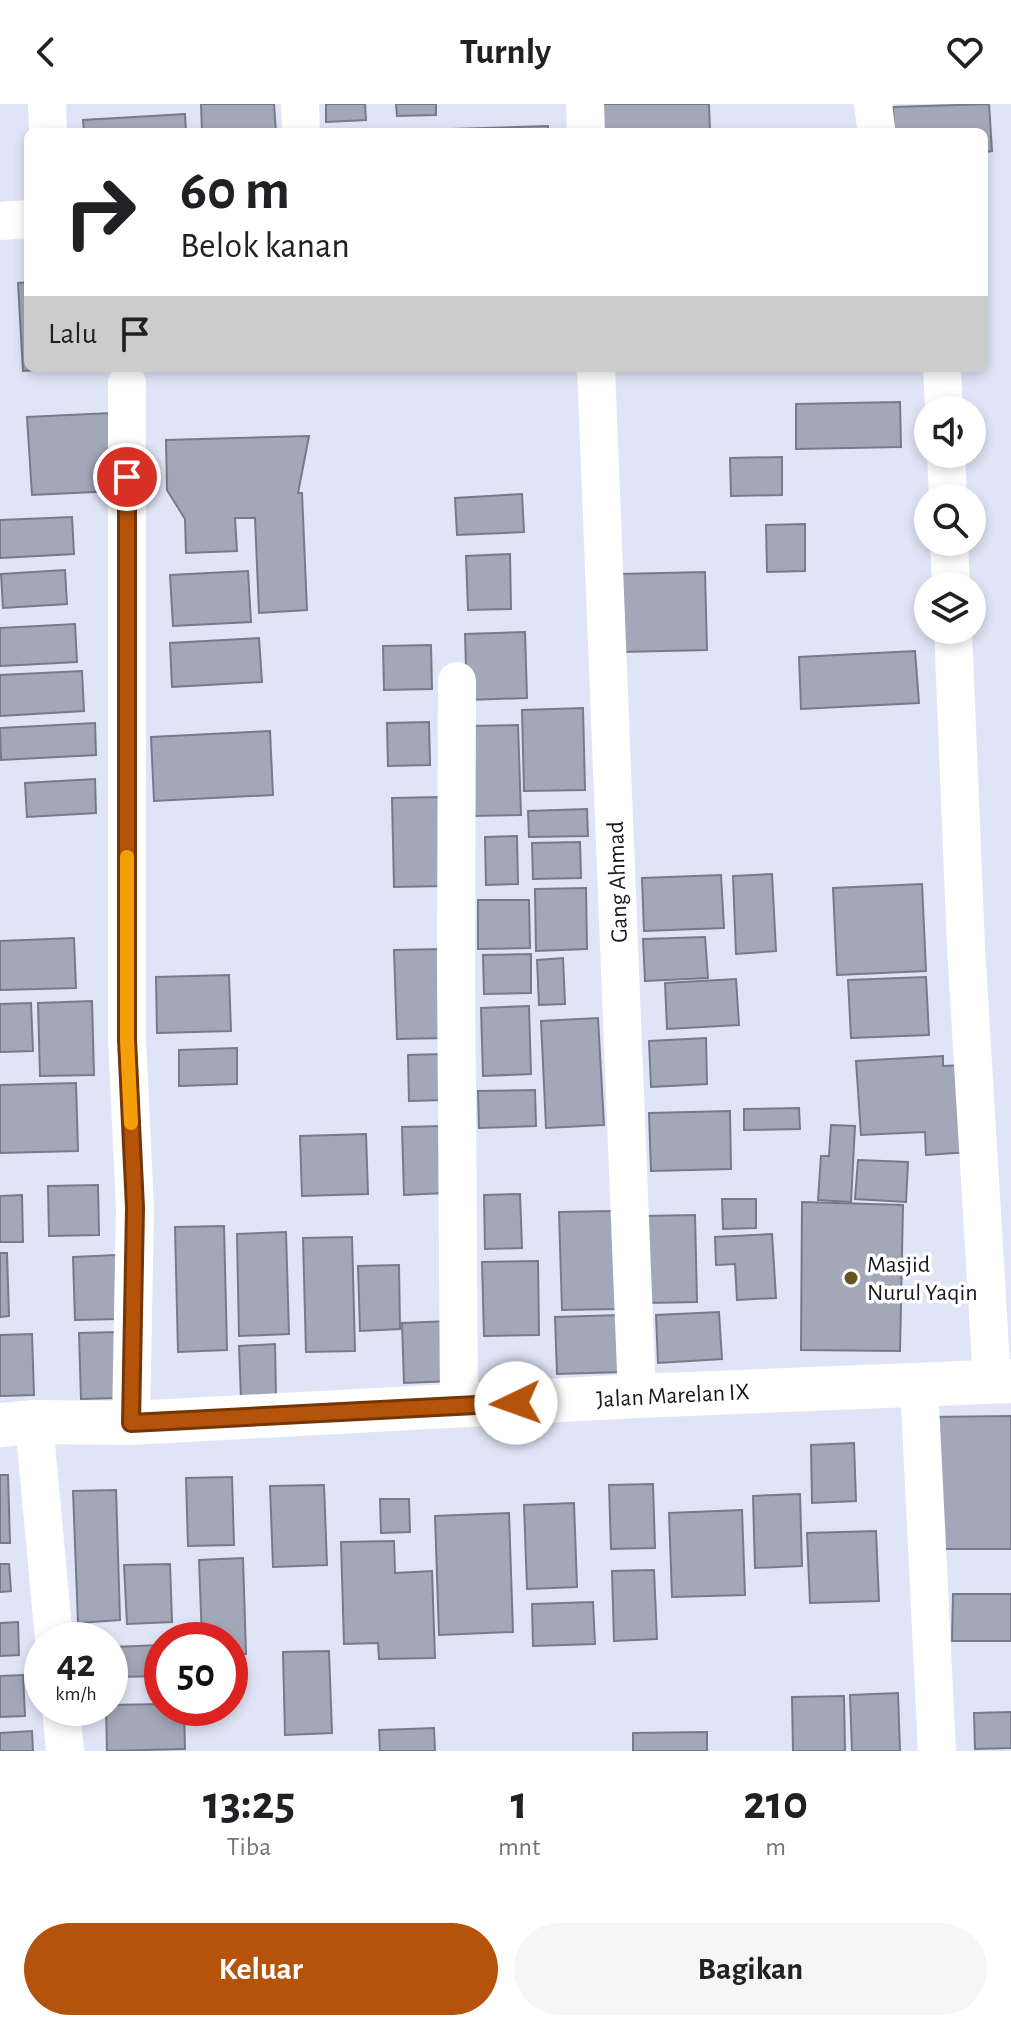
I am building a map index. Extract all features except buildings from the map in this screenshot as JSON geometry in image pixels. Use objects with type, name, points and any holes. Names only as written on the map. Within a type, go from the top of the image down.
[{"type":"main road","name":"Jalan Marelan IX","points":[[17,1424],[131,1423],[637,1396],[1002,1381]]},
{"type":"street","points":[[47,104],[48,128]]},
{"type":"street","points":[[300,104],[301,128]]},
{"type":"street","points":[[585,104],[586,128]]},
{"type":"street","points":[[0,221],[24,219]]},
{"type":"street","name":"Gang Ahmad","points":[[596,372],[637,1396]]},
{"type":"street","points":[[942,372],[943,396]]},
{"type":"street","points":[[127,383],[127,1039],[135,1208],[131,1423]]},
{"type":"street","points":[[954,644],[966,947],[1002,1381]]},
{"type":"street","points":[[457,681],[459,1406]]},
{"type":"street","points":[[919,1384],[937,1751]]},
{"type":"street","points":[[17,1424],[51,1622]]},
{"type":"street","points":[[63,1726],[65,1751]]},
{"type":"slow traffic","points":[[127,857],[127,1039],[131,1123]]},
{"type":"place","name":"Masjid Nurul Yaqin","points":[[851,1278]]},
{"type":"route","points":[[127,477],[127,1039],[135,1208],[131,1423],[516,1403]]}]
